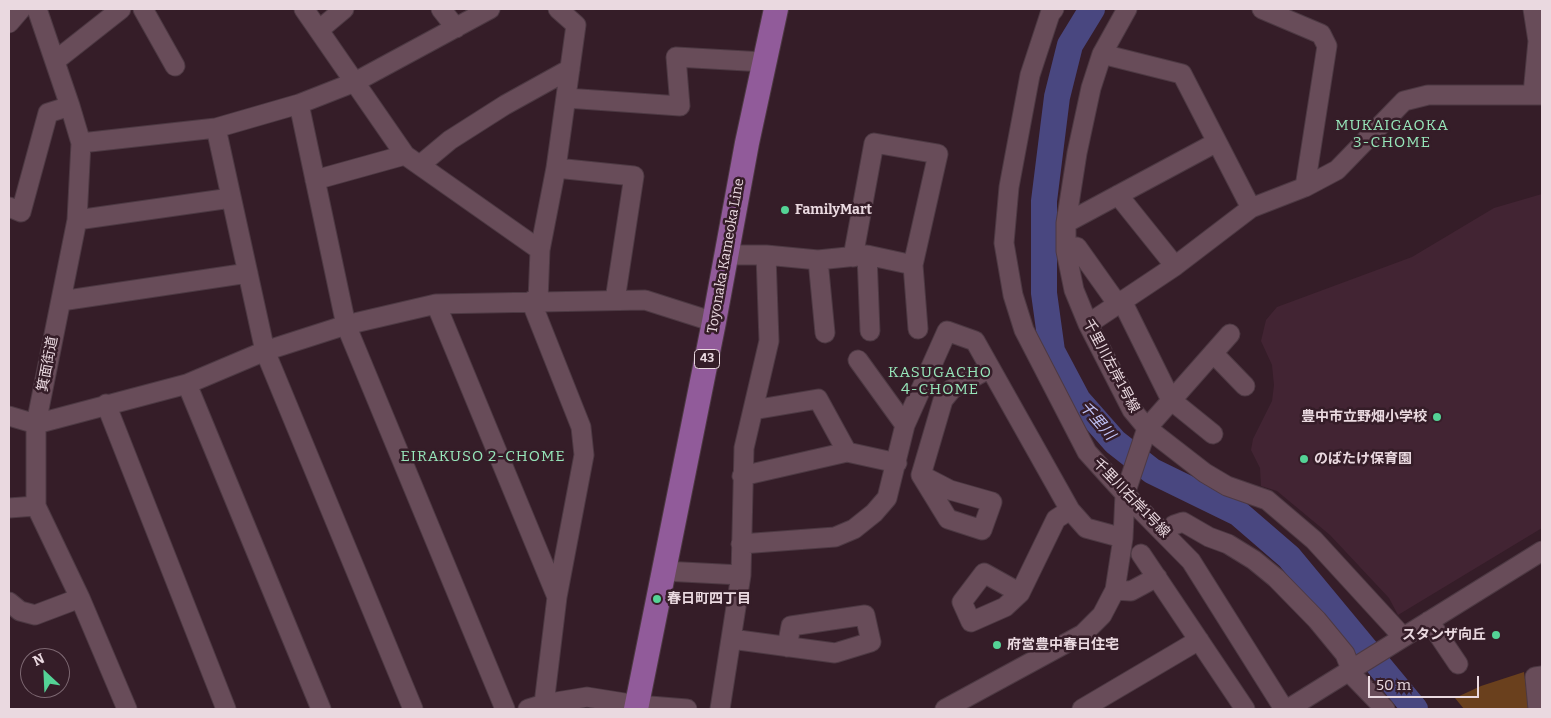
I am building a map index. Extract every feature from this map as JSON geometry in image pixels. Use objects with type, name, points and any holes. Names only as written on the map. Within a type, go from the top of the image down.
[{"type":"main road","name":"Toyonaka Kameoka Line","points":[[637,707],[776,9]]},
{"type":"street","points":[[9,23],[20,9]]},
{"type":"street","name":"箕面街道","points":[[36,9],[81,143],[77,220],[36,424],[36,506],[80,598],[127,709]]},
{"type":"street","points":[[55,61],[121,9]]},
{"type":"street","points":[[143,9],[175,66]]},
{"type":"street","points":[[304,9],[413,160],[540,250]]},
{"type":"street","points":[[319,30],[344,9]]},
{"type":"street","points":[[441,9],[456,28]]},
{"type":"street","points":[[81,143],[216,128],[299,104],[355,82],[490,9]]},
{"type":"street","points":[[558,9],[576,25],[556,168],[540,250],[534,301],[581,427],[584,455],[536,707],[588,697],[637,707],[687,709]]},
{"type":"street","name":"千里川右岸1号線","points":[[1054,9],[1050,14],[1030,75],[1009,187],[1004,243],[1013,295],[1024,330],[1087,452],[1127,489],[1191,561],[1284,709]]},
{"type":"street","name":"千里川左岸1号線","points":[[1127,9],[1102,54],[1091,88],[1077,153],[1066,223],[1066,251],[1074,290],[1088,324],[1145,432],[1227,486],[1267,500],[1314,540],[1401,639]]},
{"type":"street","points":[[1262,9],[1321,34],[1327,46],[1305,187]]},
{"type":"street","points":[[1088,324],[1175,266],[1251,208],[1305,187],[1337,170],[1404,101],[1428,95],[1538,94],[1538,40],[1532,9]]},
{"type":"street","points":[[1102,54],[1182,74],[1251,208]]},
{"type":"street","points":[[566,98],[680,106],[676,58],[764,62]]},
{"type":"street","points":[[315,180],[413,160],[570,69]]},
{"type":"street","points":[[299,104],[346,325],[505,709]]},
{"type":"street","points":[[9,207],[21,212],[48,113],[70,106]]},
{"type":"street","points":[[216,128],[266,351],[413,709]]},
{"type":"street","points":[[1066,223],[1217,142]]},
{"type":"street","points":[[870,331],[860,256],[874,143],[938,154],[913,265],[918,329]]},
{"type":"street","points":[[556,168],[634,176],[615,300]]},
{"type":"street","points":[[1118,195],[1175,266]]},
{"type":"street","points":[[77,220],[231,198]]},
{"type":"street","points":[[1077,247],[1114,299],[1122,301],[1171,400],[1213,434]]},
{"type":"street","points":[[726,255],[766,255],[818,260],[860,256],[913,265]]},
{"type":"street","points":[[720,709],[741,575],[744,448],[769,341],[766,255]]},
{"type":"street","points":[[818,260],[825,333]]},
{"type":"street","points":[[61,301],[248,273]]},
{"type":"street","points":[[9,416],[36,424],[187,384],[266,351],[346,325],[436,304],[645,300],[714,322]]},
{"type":"street","points":[[436,304],[557,597]]},
{"type":"street","points":[[741,544],[835,537],[854,529],[874,513],[887,498],[905,425],[947,331],[975,341],[1070,510],[1086,528],[1122,538]]},
{"type":"street","points":[[945,709],[1082,634],[1102,615],[1115,590],[1127,489],[1145,432],[1230,334]]},
{"type":"street","points":[[1213,353],[1245,386]]},
{"type":"street","points":[[858,360],[905,425]]},
{"type":"street","points":[[921,475],[944,400],[952,388],[990,368]]},
{"type":"street","points":[[187,384],[321,709]]},
{"type":"street","points":[[753,410],[818,399],[847,452]]},
{"type":"street","points":[[106,404],[226,709]]},
{"type":"street","points":[[742,476],[847,452],[897,463]]},
{"type":"street","points":[[9,508],[36,506]]},
{"type":"street","points":[[1020,593],[1056,518],[1070,510]]},
{"type":"street","name":"千里川右岸1号線","points":[[1174,525],[1183,522],[1209,537],[1228,544],[1254,560],[1276,578],[1317,620],[1355,668],[1354,677],[1385,709]]},
{"type":"street","points":[[1288,709],[1542,550]]},
{"type":"street","points":[[1142,554],[1245,709]]},
{"type":"street","points":[[663,571],[741,575]]},
{"type":"street","points":[[1115,590],[1131,591],[1157,577]]},
{"type":"street","points":[[9,602],[20,611],[35,615],[80,598]]},
{"type":"street","points":[[1429,621],[1458,664]]},
{"type":"street","points":[[731,639],[787,647]]},
{"type":"street","points":[[1082,709],[1199,640]]},
{"type":"street","points":[[1538,709],[1535,677],[1542,676]]},
{"type":"shaded area","name":"豊中市立野畑小学校","points":[[1542,194],[1542,528],[1398,615],[1389,598],[1330,535],[1277,491],[1261,486],[1260,468],[1251,450],[1253,439],[1272,401],[1274,385],[1272,365],[1261,341],[1266,320],[1277,307],[1412,257],[1494,208]]},
{"type":"shaded area","points":[[1524,672],[1529,709],[1464,709],[1455,698],[1481,686]]},
{"type":"waterway","name":"千里川","points":[[1092,9],[1070,45],[1057,97],[1044,201],[1044,293],[1052,351],[1078,400],[1115,442],[1152,471],[1238,513],[1289,557],[1415,709]]},
{"type":"place","name":"FamilyMart","points":[[785,210]]},
{"type":"place","name":"豊中市立野畑小学校","points":[[1437,417]]},
{"type":"place","name":"のばたけ保育園","points":[[1304,459]]},
{"type":"place","name":"春日町四丁目","points":[[657,599]]},
{"type":"place","name":"スタンザ向丘","points":[[1496,635]]},
{"type":"place","name":"府営豊中春日住宅","points":[[997,645]]},
{"type":"district","name":"MUKAIGAOKA 3-CHOME","points":[[1392,134]]},
{"type":"district","name":"KASUGACHO 4-CHOME","points":[[940,382]]},
{"type":"district","name":"EIRAKUSO 2-CHOME","points":[[483,457]]}]
